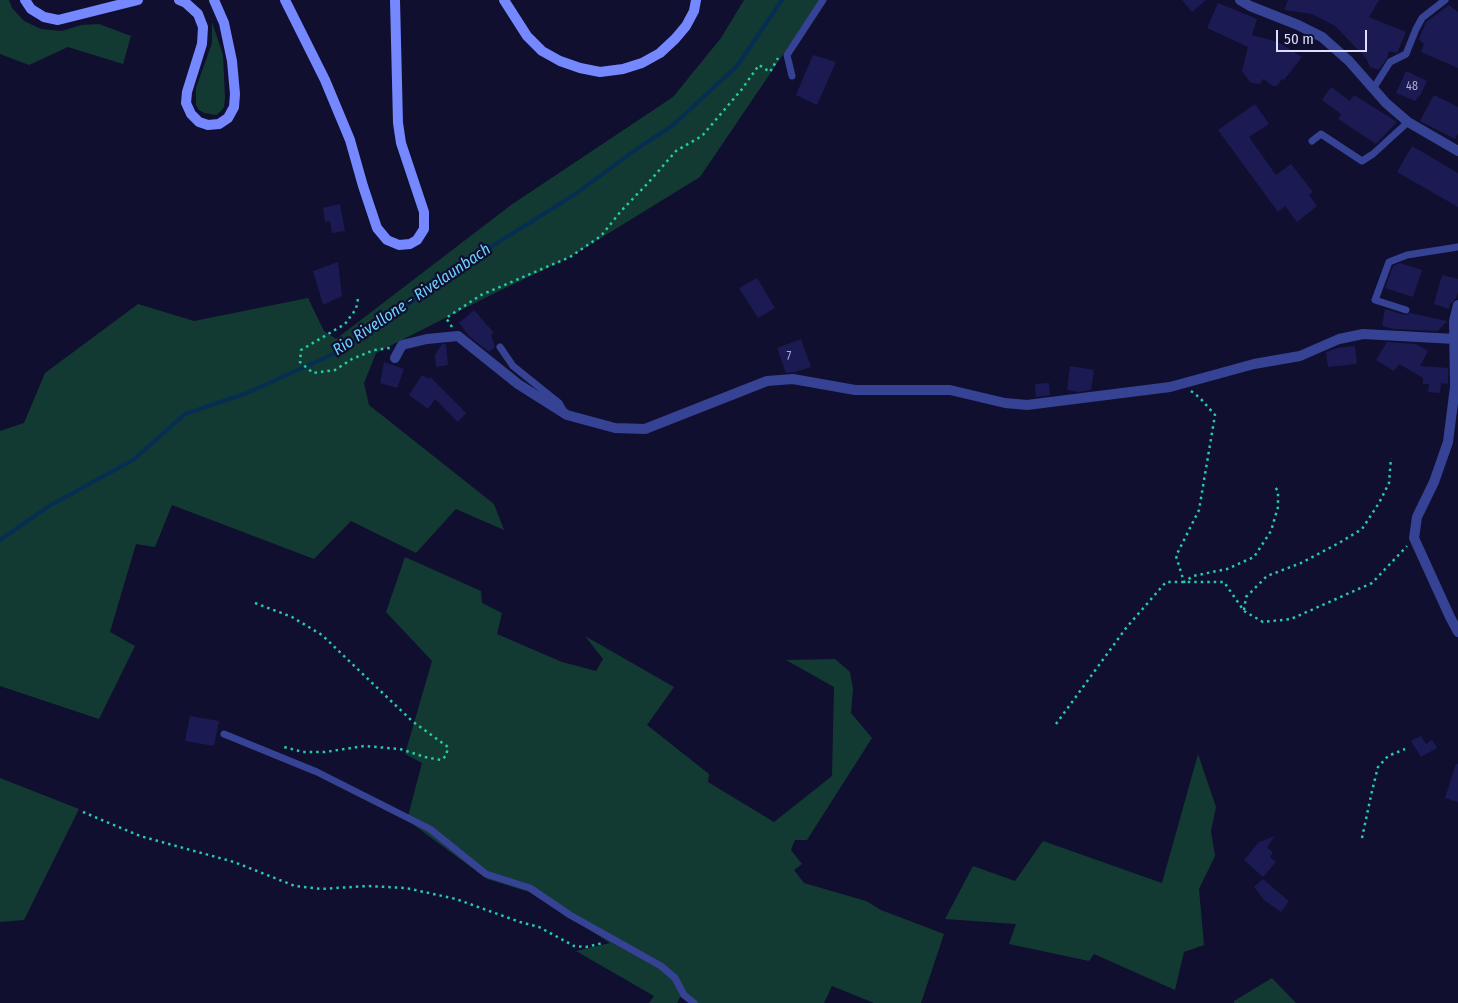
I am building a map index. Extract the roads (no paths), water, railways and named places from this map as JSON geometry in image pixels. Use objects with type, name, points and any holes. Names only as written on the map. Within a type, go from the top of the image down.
[{"type":"main road","points":[[25,0],[31,9],[44,17],[58,20],[138,0]]},
{"type":"main road","points":[[179,0],[186,3],[198,14],[203,27],[202,44],[187,92],[186,104],[191,114],[199,122],[208,125],[219,124],[228,118],[234,107],[235,94],[232,61],[224,23],[214,0]]},
{"type":"main road","points":[[285,0],[325,80],[350,140],[362,186],[377,228],[387,240],[399,245],[410,244],[417,240],[424,229],[424,212],[401,143],[398,123],[395,0]]},
{"type":"main road","points":[[504,0],[527,36],[542,51],[560,61],[600,72],[623,69],[642,63],[660,53],[686,26],[694,11],[696,0]]},
{"type":"street","points":[[1240,0],[1322,37],[1349,61],[1386,103],[1408,122],[1458,151]]},
{"type":"street","points":[[1458,306],[1454,321],[1455,387],[1448,442],[1434,482],[1416,517],[1414,538],[1458,632]]},
{"type":"street","points":[[395,358],[402,345],[427,339],[458,336],[518,384],[567,415],[614,428],[645,429],[767,381],[793,379],[854,390],[950,390],[1005,404],[1027,405],[1170,387],[1254,364],[1300,356],[1339,338],[1363,334],[1455,339]]},
{"type":"lane","points":[[792,76],[787,55],[823,0]]},
{"type":"lane","points":[[1373,89],[1390,62],[1406,54],[1422,18],[1445,0]]},
{"type":"lane","points":[[1312,141],[1321,134],[1362,161],[1373,154],[1408,122]]},
{"type":"lane","points":[[1406,310],[1375,300],[1389,262],[1407,255],[1458,247]]},
{"type":"lane","points":[[500,347],[513,366],[559,403],[567,415]]},
{"type":"lane","points":[[224,734],[316,772],[430,829],[486,874],[530,888],[570,915],[661,966],[676,978],[684,995],[694,1003]]},
{"type":"waterway","name":"Rio Rivellone - Rivelaunbach","points":[[0,540],[49,506],[133,460],[185,414],[247,393],[340,351],[486,250],[574,195],[638,148],[672,126],[737,66],[782,0]]}]
